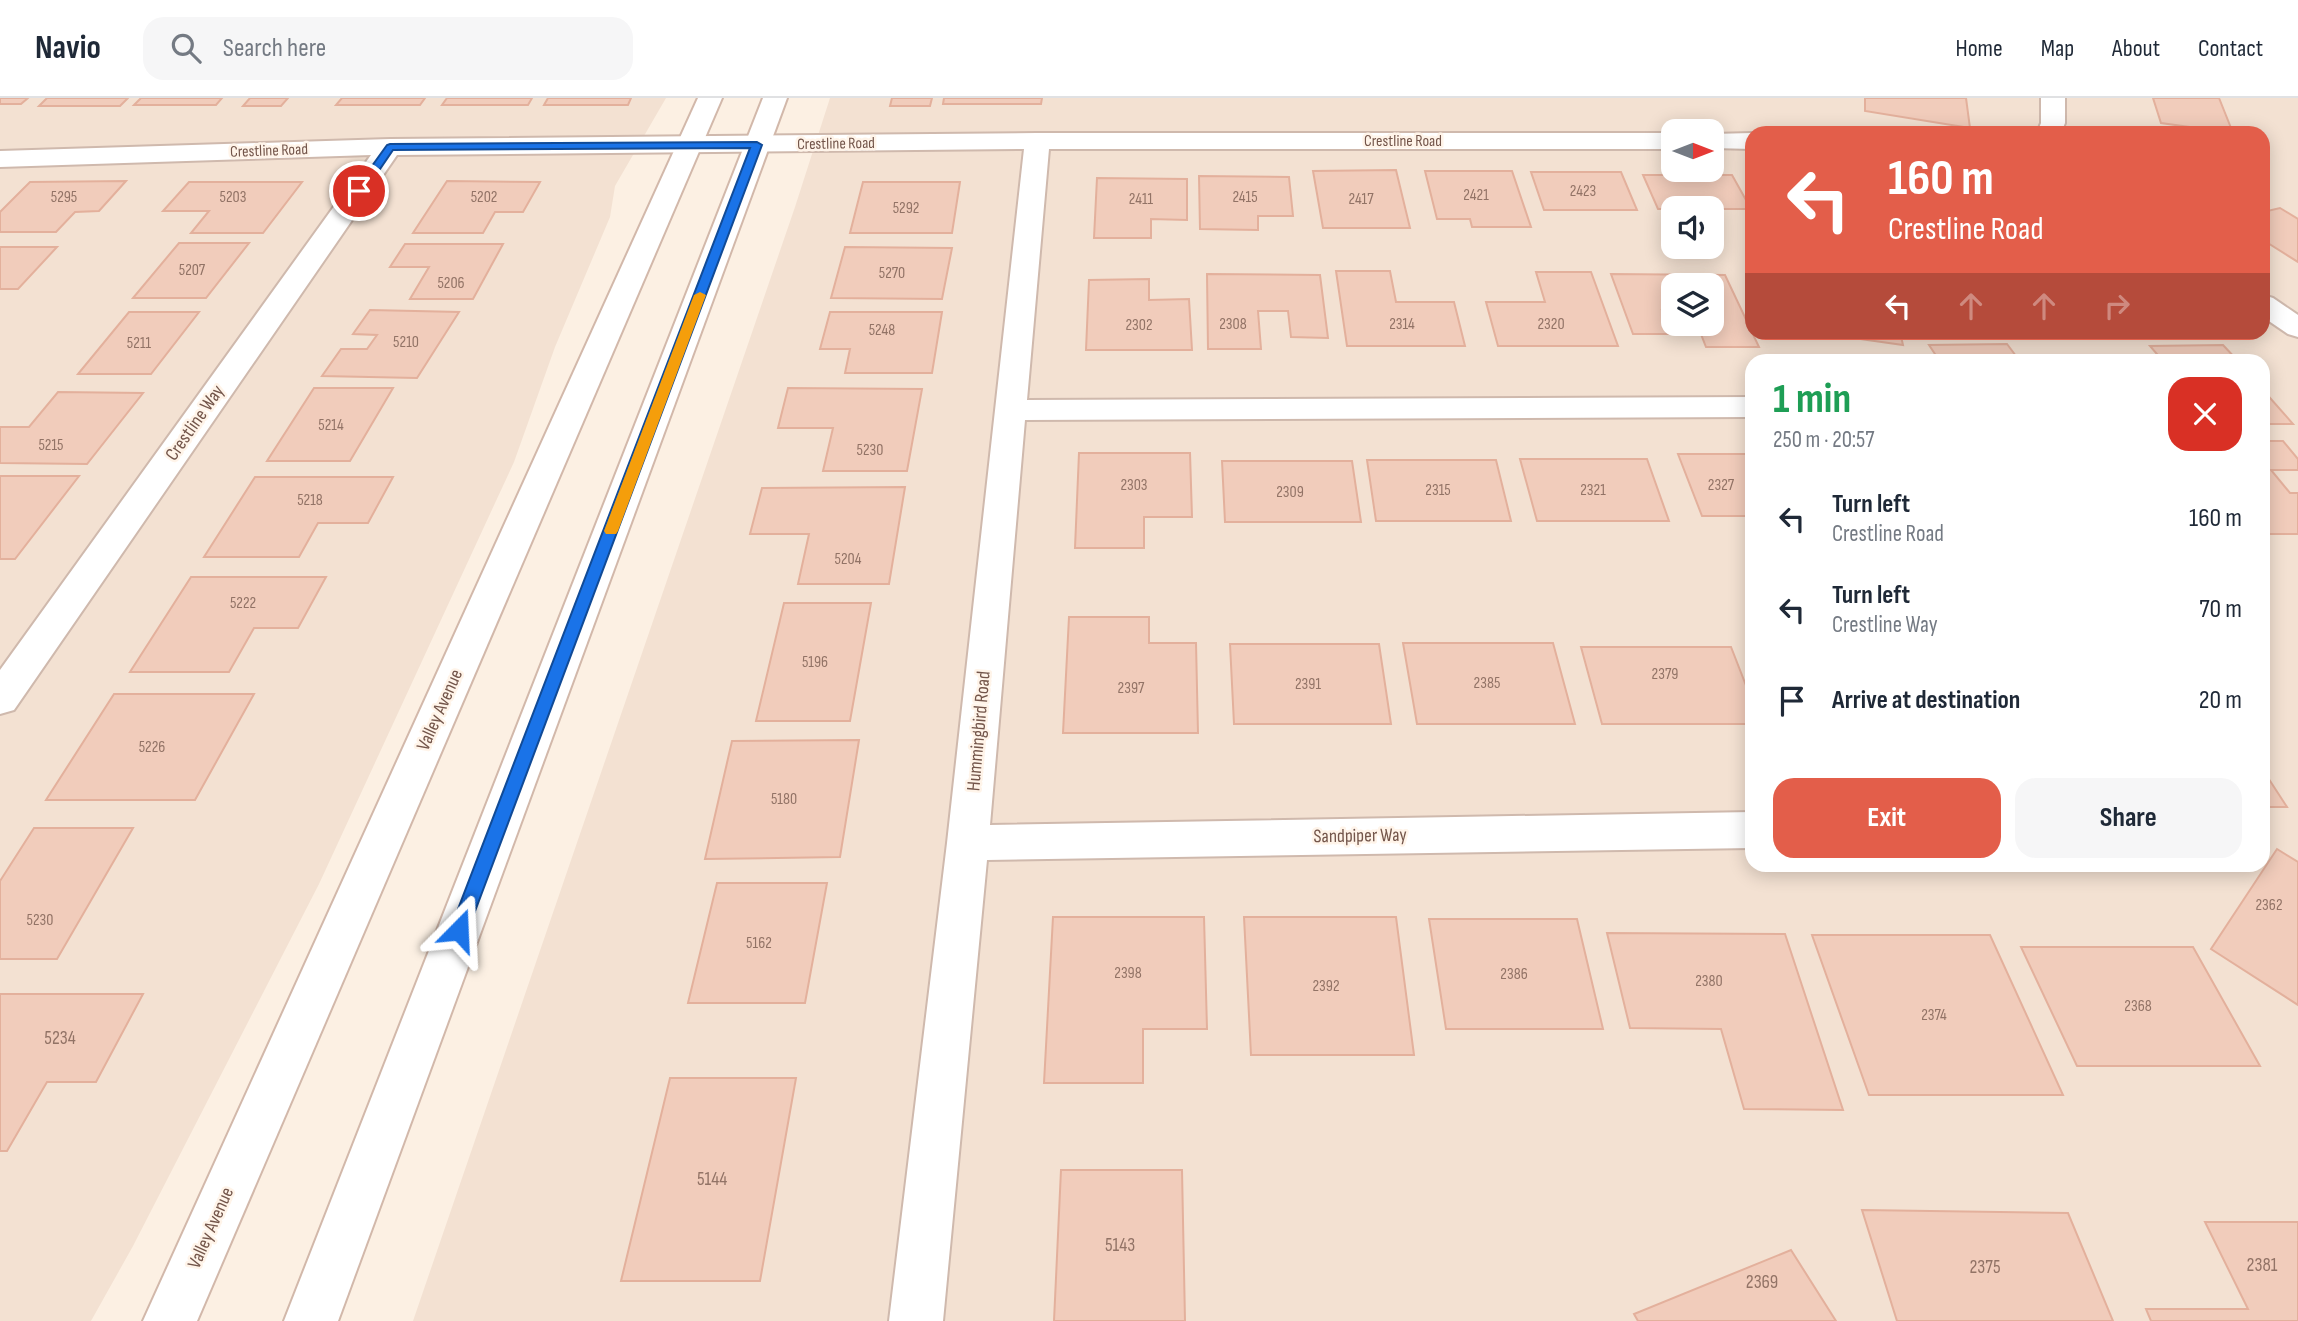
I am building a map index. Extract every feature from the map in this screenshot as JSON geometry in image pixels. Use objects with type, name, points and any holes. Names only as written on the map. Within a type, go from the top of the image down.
[{"type":"street","name":"Valley Avenue","points":[[170,1321],[710,98]]},
{"type":"street","points":[[311,1321],[775,98]]},
{"type":"street","points":[[2052,126],[2053,98]]},
{"type":"street","name":"Crestline Road","points":[[0,159],[390,147],[1037,141],[1661,141]]},
{"type":"street","name":"Hummingbird Road","points":[[916,1321],[968,843],[1037,141]]},
{"type":"street","points":[[1724,141],[1745,141]]},
{"type":"street","name":"Crestline Way","points":[[0,699],[390,147]]},
{"type":"street","points":[[2270,309],[2298,328]]},
{"type":"street","points":[[1009,410],[1745,407]]},
{"type":"street","name":"Sandpiper Way","points":[[968,843],[1745,830]]},
{"type":"shaded area","points":[[0,98],[666,98],[615,186],[610,217],[555,347],[514,462],[319,884],[133,1246],[91,1321],[0,1321]]},
{"type":"shaded area","points":[[830,98],[2298,98],[2298,1321],[413,1321]]},
{"type":"building","points":[[0,98],[28,98],[21,104],[0,104]]},
{"type":"building","points":[[47,98],[128,98],[120,106],[39,106]]},
{"type":"building","points":[[141,98],[222,98],[216,105],[134,105]]},
{"type":"building","points":[[250,98],[288,98],[281,106],[243,106]]},
{"type":"building","points":[[342,98],[425,98],[420,105],[336,105]]},
{"type":"building","points":[[447,98],[532,98],[528,105],[442,105]]},
{"type":"building","points":[[548,98],[631,98],[628,105],[544,105]]},
{"type":"building","points":[[892,98],[932,98],[930,106],[890,106]]},
{"type":"building","points":[[944,98],[1042,98],[1041,104],[943,104]]},
{"type":"building","points":[[1865,98],[1966,98],[1970,126],[1958,126],[1865,111]]},
{"type":"building","points":[[2153,98],[2219,98],[2230,126],[2183,126],[2161,123]]},
{"type":"building","points":[[1396,170],[1410,228],[1323,228],[1313,171]]},
{"type":"building","points":[[1425,171],[1512,171],[1531,227],[1472,227],[1470,219],[1437,219]]},
{"type":"building","points":[[1531,172],[1621,172],[1637,210],[1544,210]]},
{"type":"building","points":[[1643,175],[1661,175],[1661,182],[1724,182],[1724,175],[1732,175],[1745,198],[1745,209],[1724,209],[1724,196],[1661,196],[1661,209],[1658,209]]},
{"type":"building","points":[[1199,176],[1289,177],[1293,216],[1258,216],[1258,230],[1200,229]]},
{"type":"building","points":[[1097,178],[1187,179],[1187,220],[1151,219],[1151,238],[1094,238]]},
{"type":"building","points":[[126,181],[99,211],[75,212],[56,232],[0,232],[0,212],[30,182]]},
{"type":"building","points":[[447,181],[540,182],[523,212],[495,212],[483,233],[413,233]]},
{"type":"building","points":[[189,182],[302,182],[263,233],[191,233],[209,211],[163,211]]},
{"type":"building","points":[[863,182],[960,182],[952,233],[850,233]]},
{"type":"building","points":[[2280,208],[2298,219],[2298,262],[2270,244],[2270,210]]},
{"type":"building","points":[[179,243],[249,243],[206,298],[133,298]]},
{"type":"building","points":[[405,244],[503,244],[473,299],[410,299],[429,267],[390,267]]},
{"type":"building","points":[[0,247],[57,247],[18,289],[0,289]]},
{"type":"building","points":[[845,247],[952,248],[942,299],[831,298]]},
{"type":"building","points":[[1336,271],[1390,271],[1396,302],[1454,302],[1465,346],[1347,346]]},
{"type":"building","points":[[1536,272],[1591,272],[1618,346],[1498,346],[1486,302],[1545,302]]},
{"type":"building","points":[[1207,274],[1320,275],[1328,338],[1291,337],[1288,311],[1258,311],[1261,349],[1208,349]]},
{"type":"building","points":[[1611,274],[1661,274],[1661,334],[1633,334]]},
{"type":"building","points":[[1725,275],[1745,317],[1745,340],[1756,340],[1759,347],[1706,347],[1702,336],[1724,336]]},
{"type":"building","points":[[1149,279],[1149,300],[1189,299],[1192,350],[1086,350],[1089,280]]},
{"type":"building","points":[[370,310],[459,312],[417,378],[322,376],[341,349],[367,349],[377,335],[353,334]]},
{"type":"building","points":[[129,312],[199,312],[151,374],[78,374]]},
{"type":"building","points":[[830,312],[942,312],[932,373],[845,373],[850,349],[820,349]]},
{"type":"building","points":[[1868,340],[1902,340],[1903,345]]},
{"type":"building","points":[[2007,344],[2014,354],[1935,354],[1929,345]]},
{"type":"building","points":[[2223,345],[2231,354],[2157,354],[2150,346]]},
{"type":"building","points":[[314,388],[393,388],[350,461],[267,461]]},
{"type":"building","points":[[788,388],[922,389],[907,471],[823,471],[833,428],[778,428]]},
{"type":"building","points":[[58,392],[143,393],[87,464],[0,463],[0,427],[29,427]]},
{"type":"building","points":[[2270,398],[2293,424],[2270,424]]},
{"type":"building","points":[[2270,441],[2283,441],[2298,459],[2298,470],[2271,470],[2290,493],[2298,493],[2298,534],[2270,534]]},
{"type":"building","points":[[1079,453],[1190,453],[1192,517],[1144,517],[1144,548],[1075,548]]},
{"type":"building","points":[[1678,454],[1745,454],[1745,516],[1702,516]]},
{"type":"building","points":[[1520,459],[1647,459],[1669,521],[1537,521]]},
{"type":"building","points":[[1367,460],[1496,460],[1511,521],[1376,521]]},
{"type":"building","points":[[1222,461],[1352,461],[1361,522],[1225,522]]},
{"type":"building","points":[[0,476],[79,476],[15,559],[0,559]]},
{"type":"building","points":[[255,477],[393,477],[368,523],[318,523],[299,557],[204,557]]},
{"type":"building","points":[[905,487],[889,584],[798,584],[809,534],[750,534],[762,488]]},
{"type":"building","points":[[191,577],[326,577],[298,628],[254,628],[229,672],[130,672]]},
{"type":"building","points":[[784,603],[871,603],[850,721],[756,721]]},
{"type":"building","points":[[1069,617],[1149,617],[1149,643],[1196,643],[1198,733],[1063,733]]},
{"type":"building","points":[[1403,643],[1553,643],[1575,724],[1417,724]]},
{"type":"building","points":[[1230,644],[1379,644],[1391,724],[1234,724]]},
{"type":"building","points":[[1581,647],[1731,647],[1745,683],[1745,724],[1602,724]]},
{"type":"building","points":[[114,694],[254,694],[195,800],[46,800]]},
{"type":"building","points":[[859,740],[840,857],[705,859],[732,741]]},
{"type":"building","points":[[2270,781],[2287,807],[2270,807]]},
{"type":"building","points":[[34,828],[133,828],[57,959],[0,959],[0,881]]},
{"type":"building","points":[[2277,849],[2298,862],[2298,1005],[2211,949],[2262,872],[2270,872],[2270,860]]},
{"type":"building","points":[[717,883],[827,883],[805,1003],[688,1003]]},
{"type":"building","points":[[1053,917],[1204,917],[1207,1029],[1143,1029],[1143,1083],[1044,1083]]},
{"type":"building","points":[[1244,917],[1396,917],[1414,1055],[1251,1055]]},
{"type":"building","points":[[1429,919],[1577,919],[1603,1029],[1446,1029]]},
{"type":"building","points":[[1607,933],[1785,934],[1843,1110],[1744,1109],[1721,1029],[1630,1028]]},
{"type":"building","points":[[1812,935],[1990,935],[2063,1095],[1869,1095]]},
{"type":"building","points":[[2021,947],[2193,947],[2260,1066],[2077,1066]]},
{"type":"building","points":[[0,994],[143,994],[96,1082],[47,1082],[7,1151],[0,1151]]},
{"type":"building","points":[[670,1078],[796,1078],[760,1281],[621,1281]]},
{"type":"building","points":[[1061,1170],[1182,1170],[1185,1321],[1054,1321]]},
{"type":"building","points":[[1862,1210],[2068,1213],[2113,1321],[1897,1321]]},
{"type":"building","points":[[2205,1222],[2298,1222],[2298,1321],[2151,1321],[2146,1309],[2248,1309]]},
{"type":"building","points":[[1791,1250],[1836,1321],[1638,1321],[1634,1314]]},
{"type":"slow traffic","points":[[611,531],[700,295]]},
{"type":"route","points":[[359,191],[390,147],[757,145],[459,930]]}]
